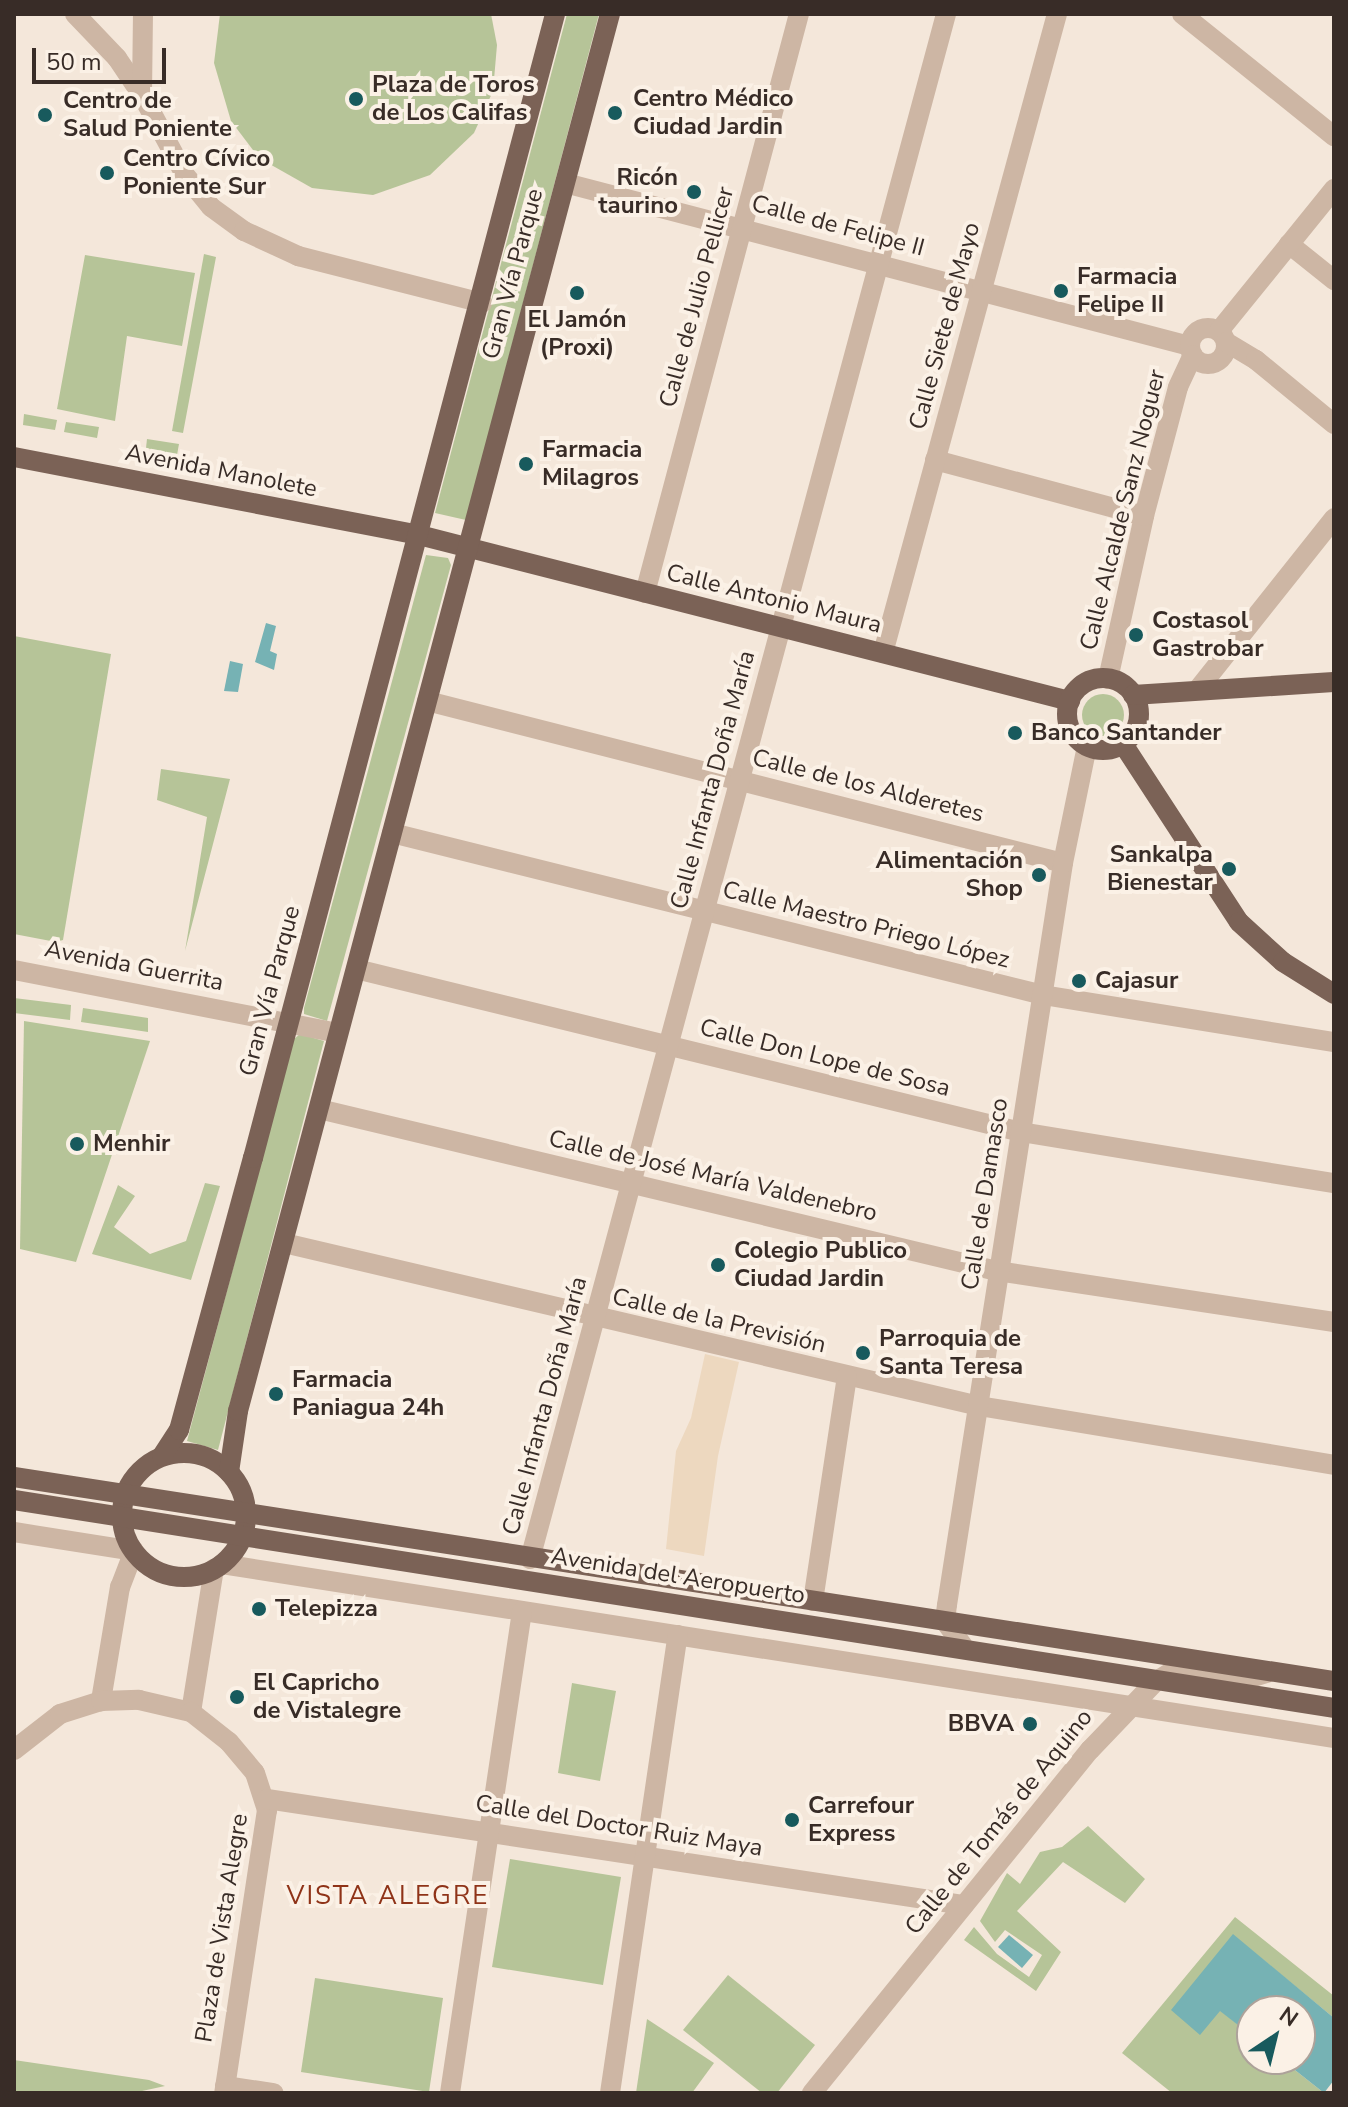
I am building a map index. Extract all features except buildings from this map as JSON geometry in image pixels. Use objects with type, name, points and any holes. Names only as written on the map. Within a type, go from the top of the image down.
[{"type":"main road","name":"Gran Vía Parque","points":[[162,1456],[179,1430],[482,303],[555,14]]},
{"type":"main road","name":"Gran Vía Parque","points":[[229,1472],[229,1444],[465,548],[610,14]]},
{"type":"main road","name":"Avenida Manolete","points":[[14,457],[419,535]]},
{"type":"main road","points":[[419,535],[465,548]]},
{"type":"main road","name":"Calle Antonio Maura","points":[[465,548],[1070,701]]},
{"type":"main road","points":[[1133,695],[1138,721],[1123,744],[1105,750],[1087,746],[1068,723],[1070,701],[1085,683],[1108,679],[1133,695],[1199,688],[1334,682]]},
{"type":"main road","points":[[1123,744],[1239,922],[1283,962],[1334,994]]},
{"type":"main road","points":[[162,1456],[202,1456],[229,1472],[240,1489],[246,1514],[242,1536],[218,1566],[185,1577],[165,1574],[134,1551],[122,1516],[125,1495],[137,1473],[162,1456]]},
{"type":"main road","name":"Avenida del Aeropuerto","points":[[14,1477],[1334,1681]]},
{"type":"main road","name":"Avenida del Aeropuerto","points":[[14,1500],[963,1646],[1155,1682],[1334,1708]]},
{"type":"street","points":[[77,16],[104,14]]},
{"type":"street","name":"Calle de Julio Pellicer","points":[[645,593],[799,14]]},
{"type":"street","name":"Calle Infanta Doña María","points":[[530,1559],[946,14]]},
{"type":"street","name":"Calle Siete de Mayo","points":[[883,653],[1057,14]]},
{"type":"street","points":[[1182,14],[1334,136]]},
{"type":"street","points":[[77,16],[102,42],[142,95],[185,175],[211,207],[244,231],[298,256],[482,303]]},
{"type":"street","points":[[102,42],[128,36],[142,20]]},
{"type":"street","points":[[142,20],[142,95]]},
{"type":"street","name":"Calle de Felipe II","points":[[565,183],[879,263],[1192,351]]},
{"type":"street","points":[[1334,189],[1289,244],[1222,337],[1222,358],[1212,363],[1192,351],[1202,329],[1222,337],[1256,360],[1334,424]]},
{"type":"street","points":[[1289,244],[1334,280]]},
{"type":"street","name":"Calle Alcalde Sanz Noguer","points":[[1108,679],[1144,516],[1178,387],[1192,351]]},
{"type":"street","points":[[935,460],[1144,516]]},
{"type":"street","points":[[1199,688],[1334,518]]},
{"type":"street","name":"Calle de los Alderetes","points":[[427,701],[1063,863]]},
{"type":"street","name":"Calle de Damasco","points":[[945,1621],[997,1271],[1063,863],[1087,746]]},
{"type":"street","name":"Calle Maestro Priego López","points":[[392,833],[1043,995],[1334,1042]]},
{"type":"street","name":"Calle Don Lope de Sosa","points":[[356,969],[1021,1132],[1334,1183]]},
{"type":"street","name":"Avenida Guerrita","points":[[14,970],[338,1033]]},
{"type":"street","name":"Calle de José María Valdenebro","points":[[319,1109],[997,1271],[1334,1322]]},
{"type":"street","name":"Calle de la Previsión","points":[[284,1243],[595,1319],[979,1406],[1334,1465]]},
{"type":"street","points":[[813,1601],[847,1377]]},
{"type":"street","points":[[14,1532],[134,1551],[120,1587],[101,1701]]},
{"type":"street","points":[[191,1712],[218,1566],[1334,1738]]},
{"type":"street","points":[[450,2093],[522,1611]]},
{"type":"street","points":[[945,1621],[963,1646]]},
{"type":"street","points":[[610,2093],[648,1856],[678,1635]]},
{"type":"street","name":"Calle de Tomás de Aquino","points":[[812,2093],[964,1905],[1131,1706],[1155,1682],[1176,1669],[1247,1679],[1270,1672]]},
{"type":"street","name":"Plaza de Vista Alegre","points":[[14,1750],[60,1714],[101,1701],[139,1700],[191,1712],[243,1757],[267,1799],[222,2091]]},
{"type":"street","name":"Calle del Doctor Ruiz Maya","points":[[267,1799],[964,1905]]},
{"type":"street","points":[[222,2091],[273,2093]]},
{"type":"green space","name":"Plaza de Toros de Los Califas","points":[[220,14],[491,14],[497,45],[493,91],[474,133],[430,175],[373,195],[312,188],[259,158],[231,121],[214,63]]},
{"type":"green space","points":[[567,14],[599,14],[466,520],[435,513]]},
{"type":"green space","points":[[204,254],[216,257],[183,433],[172,431]]},
{"type":"green space","points":[[85,255],[195,273],[182,346],[127,336],[115,421],[57,409]]},
{"type":"green space","points":[[24,414],[57,420],[55,430],[23,425]]},
{"type":"green space","points":[[66,422],[99,427],[97,438],[64,432]]},
{"type":"green space","points":[[147,439],[179,444],[177,455],[146,448]]},
{"type":"green space","points":[[426,555],[448,558],[451,565],[327,1021],[304,1014],[304,1008]]},
{"type":"green space","points":[[14,636],[111,654],[63,940],[56,942],[14,934]]},
{"type":"green space","points":[[1103,694],[1118,700],[1124,715],[1118,730],[1103,736],[1088,730],[1082,715],[1088,700]]},
{"type":"green space","points":[[161,769],[230,779],[185,951],[207,817],[157,800]]},
{"type":"green space","points":[[14,998],[71,1005],[70,1020],[14,1013]]},
{"type":"green space","points":[[83,1008],[148,1018],[148,1032],[81,1022]]},
{"type":"green space","points":[[24,1021],[150,1041],[76,1262],[20,1249]]},
{"type":"green space","points":[[300,1034],[324,1041],[218,1450],[187,1441],[294,1039]]},
{"type":"green space","points":[[205,1183],[220,1186],[191,1280],[92,1254],[118,1185],[135,1196],[114,1227],[150,1254],[186,1241]]},
{"type":"green space","points":[[572,1683],[616,1691],[600,1781],[558,1773]]},
{"type":"green space","points":[[1088,1826],[1145,1879],[1125,1903],[1063,1862],[1017,1911],[1061,1952],[1036,1991],[964,1940],[974,1927],[997,1954],[1029,1977],[1042,1955],[1005,1930],[995,1942],[980,1921],[1007,1873],[1020,1884],[1040,1852],[1062,1847]]},
{"type":"green space","points":[[510,1859],[621,1877],[603,1985],[492,1967]]},
{"type":"green space","points":[[1235,1917],[1334,1996],[1334,2018],[1316,2003],[1316,1995],[1306,1995],[1233,1935],[1220,2010],[1236,2023],[1236,2075],[1301,2075],[1324,2093],[1172,2093],[1122,2053]]},
{"type":"green space","points":[[728,1975],[815,2045],[777,2093],[762,2093],[683,2030]]},
{"type":"green space","points":[[315,1978],[443,1998],[429,2092],[301,2072]]},
{"type":"green space","points":[[647,2019],[714,2063],[692,2093],[636,2093]]},
{"type":"green space","points":[[14,2060],[149,2080],[165,2086],[133,2093],[14,2093]]},
{"type":"shaded area","points":[[705,1354],[739,1362],[718,1456],[704,1556],[666,1549],[676,1451],[691,1418]]},
{"type":"water","points":[[266,623],[276,626],[270,651],[277,654],[274,670],[255,662]]},
{"type":"water","points":[[230,661],[243,664],[238,692],[224,691]]},
{"type":"water","points":[[1233,1934],[1306,1995],[1236,1995],[1236,2024],[1220,2011],[1200,2035],[1171,2010]]},
{"type":"water","points":[[1009,1935],[1033,1955],[1022,1968],[998,1947]]},
{"type":"water","points":[[1316,2003],[1334,2018],[1334,2080],[1324,2093],[1301,2075],[1316,2075]]},
{"type":"place","name":"Plaza de Toros de Los Califas","points":[[356,99]]},
{"type":"place","name":"Centro Médico Ciudad Jardin","points":[[615,113]]},
{"type":"place","name":"Centro de Salud Poniente","points":[[45,115]]},
{"type":"place","name":"Centro Cívico Poniente Sur","points":[[107,173]]},
{"type":"place","name":"Ricón taurino","points":[[694,192]]},
{"type":"place","name":"Farmacia Felipe II","points":[[1061,291]]},
{"type":"place","name":"El Jamón (Proxi)","points":[[577,293]]},
{"type":"place","name":"Farmacia Milagros","points":[[526,464]]},
{"type":"place","name":"Costasol Gastrobar","points":[[1136,635]]},
{"type":"place","name":"Banco Santander","points":[[1015,733]]},
{"type":"place","name":"Sankalpa Bienestar","points":[[1229,869]]},
{"type":"place","name":"Alimentación Shop","points":[[1039,875]]},
{"type":"place","name":"Cajasur","points":[[1079,981]]},
{"type":"place","name":"Menhir","points":[[77,1144]]},
{"type":"place","name":"Colegio Publico Ciudad Jardin","points":[[718,1265]]},
{"type":"place","name":"Parroquia de Santa Teresa","points":[[863,1353]]},
{"type":"place","name":"Farmacia Paniagua 24h","points":[[276,1394]]},
{"type":"place","name":"Telepizza","points":[[259,1609]]},
{"type":"place","name":"El Capricho de Vistalegre","points":[[237,1697]]},
{"type":"place","name":"BBVA","points":[[1030,1724]]},
{"type":"place","name":"Carrefour Express","points":[[792,1820]]},
{"type":"district","name":"VISTA ALEGRE","points":[[388,1896]]}]
